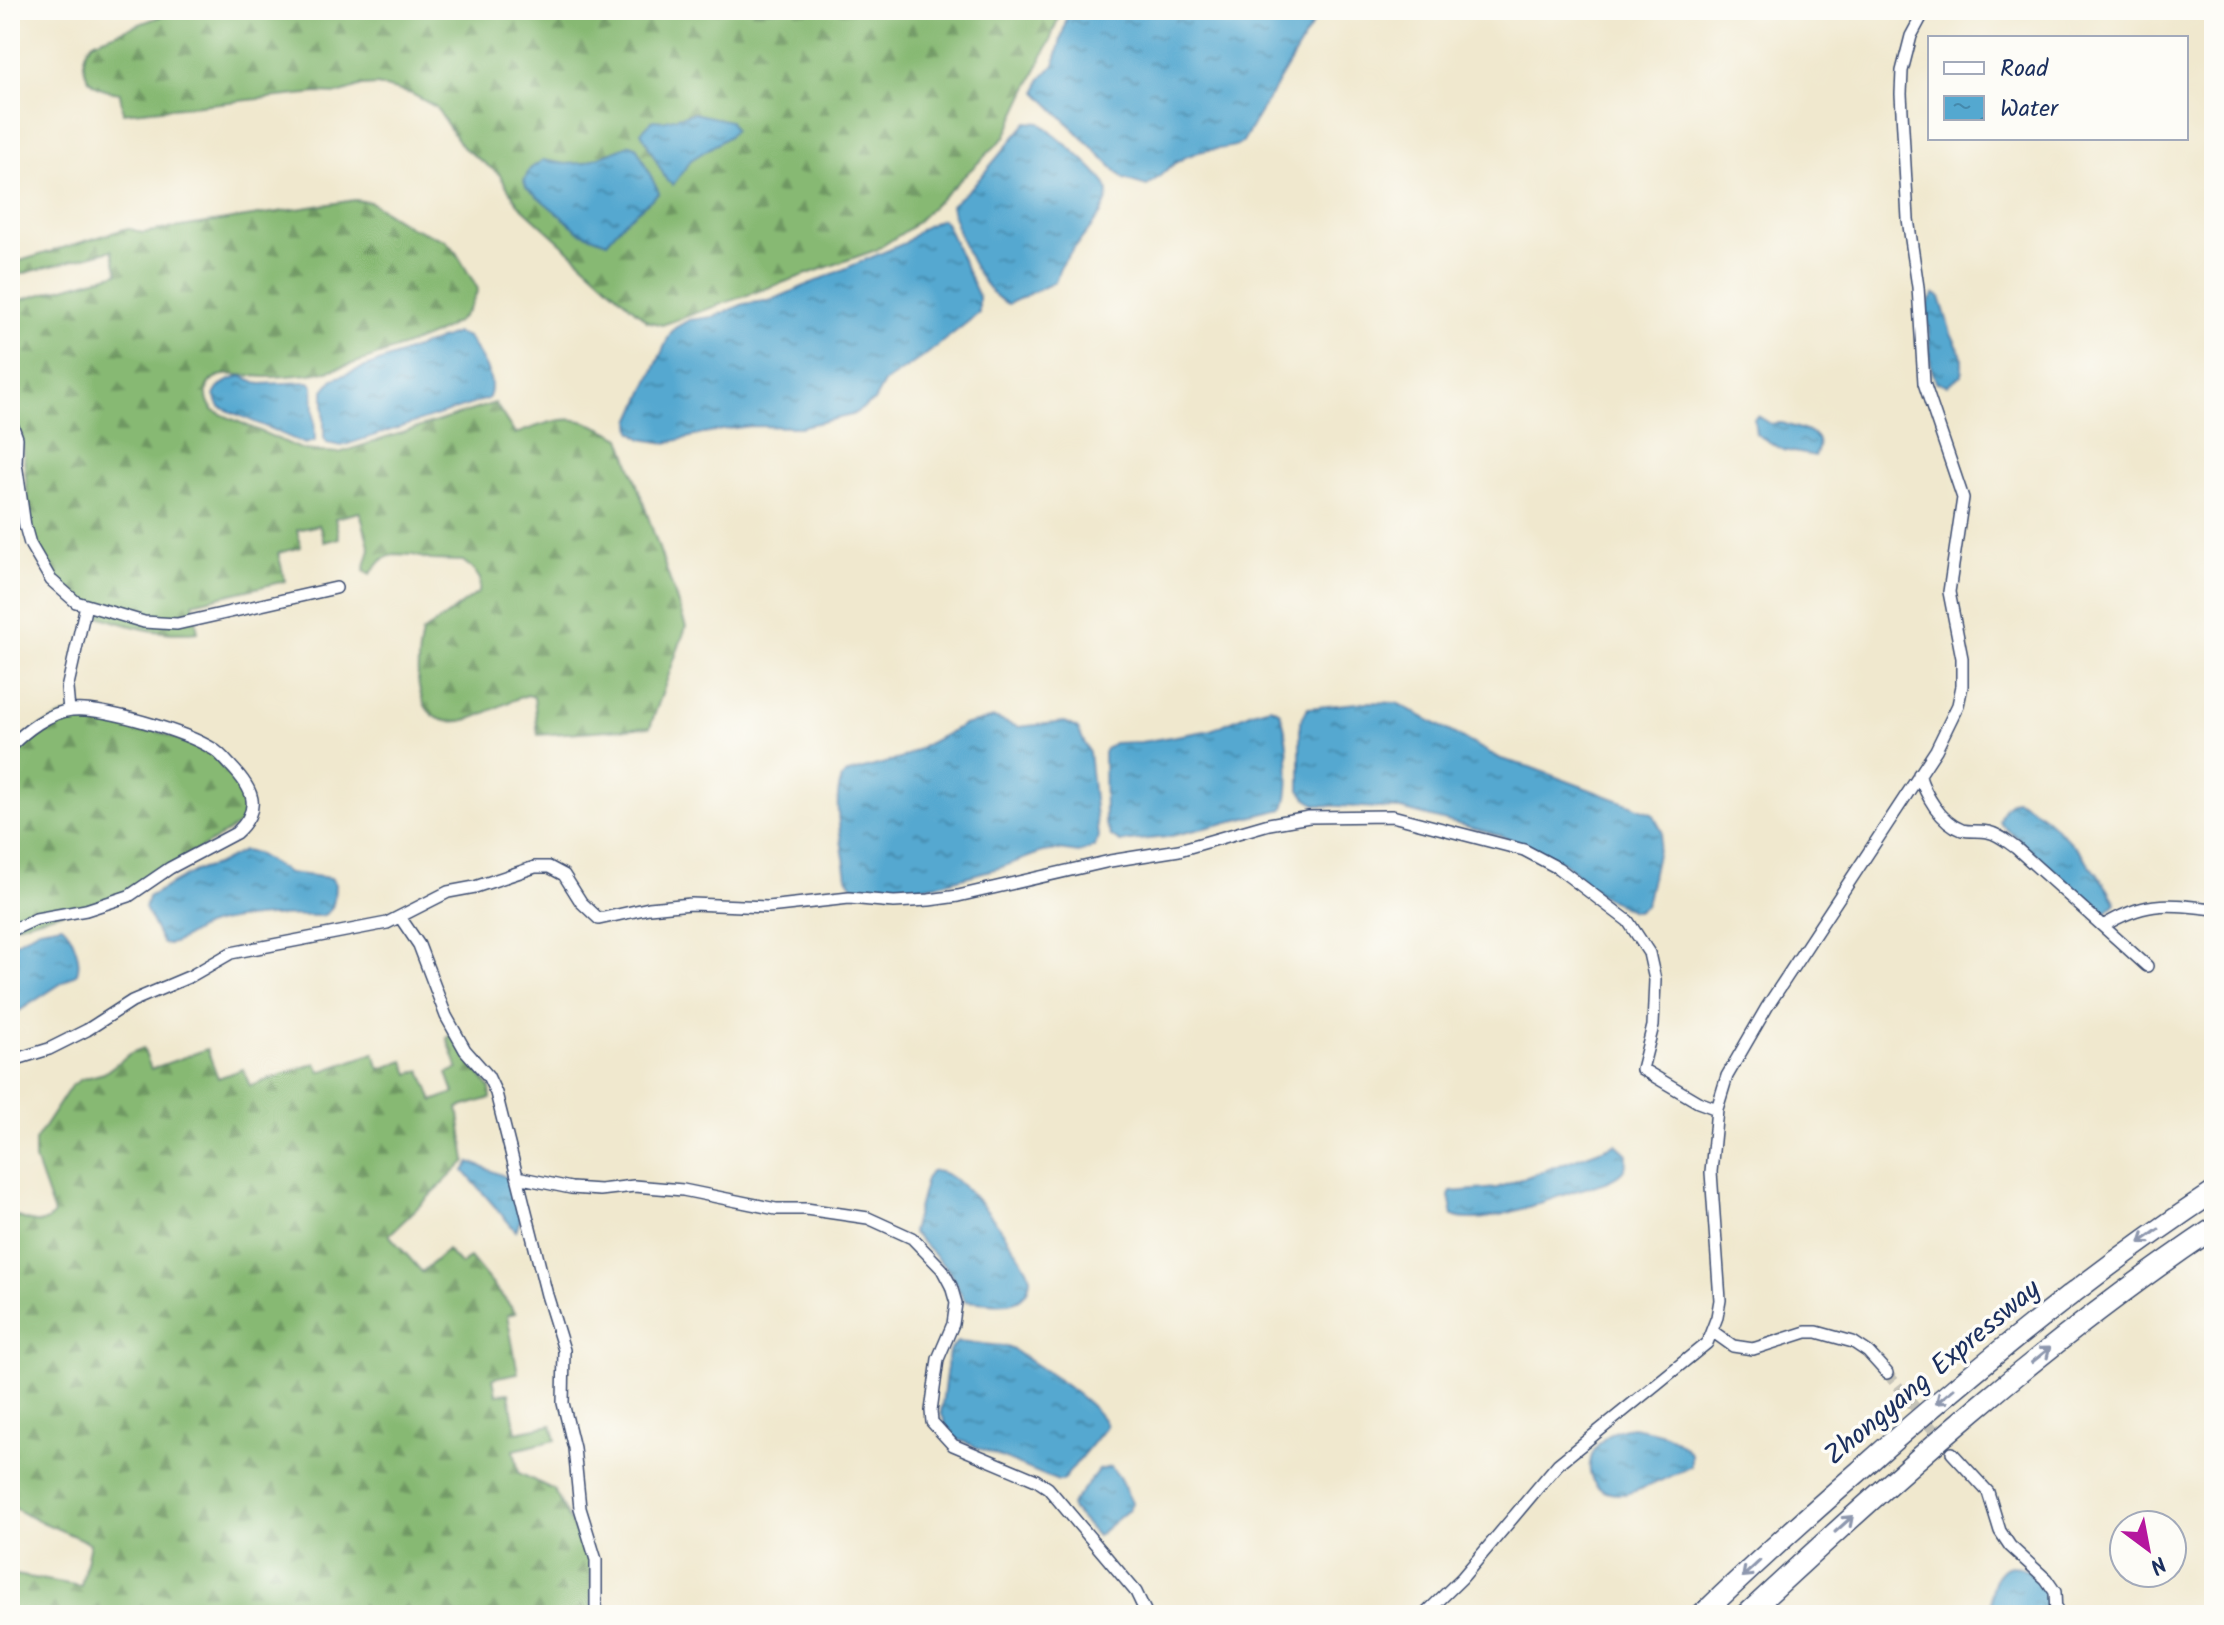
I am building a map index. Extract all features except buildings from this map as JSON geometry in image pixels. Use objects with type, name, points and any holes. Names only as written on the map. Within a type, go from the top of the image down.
[{"type":"highway","name":"Zhongyang Expressway","points":[[1702,1615],[1845,1484],[2001,1349],[2118,1258],[2214,1192]]},
{"type":"highway","name":"Zhongyang Expressway","points":[[1746,1615],[1920,1457],[2021,1372],[2106,1304],[2214,1228]]},
{"type":"street","points":[[1424,1615],[1462,1578],[1558,1464],[1707,1343],[1720,1300],[1711,1172],[1717,1109],[1727,1076],[1743,1045],[1936,750],[1953,717],[1962,686],[1962,658],[1949,592],[1963,498],[1924,383],[1903,148],[1902,71],[1911,36],[1925,10]]},
{"type":"street","points":[[10,419],[17,438],[16,463],[30,544],[57,587],[71,599],[144,622],[177,624],[336,588]]},
{"type":"street","points":[[69,710],[67,689],[86,605]]},
{"type":"street","points":[[10,747],[37,724],[69,710],[109,714],[144,723],[212,749],[245,781],[252,799],[251,814],[236,833],[170,868],[129,896],[86,910],[36,919],[10,931]]},
{"type":"street","points":[[1919,774],[1935,807],[1952,824],[1962,830],[1998,835],[2016,848],[2147,966]]},
{"type":"street","points":[[10,1061],[49,1049],[87,1030],[132,1001],[191,976],[231,953],[387,923],[448,892],[542,866],[564,875],[581,902],[599,919],[649,908],[691,904],[768,907],[849,898],[901,902],[958,896],[1083,866],[1179,850],[1269,824],[1309,817],[1392,816],[1524,850],[1558,868],[1628,921],[1649,953],[1655,980],[1653,1026],[1642,1069],[1698,1102],[1717,1109]]},
{"type":"street","points":[[2103,926],[2127,912],[2155,905],[2214,909]]},
{"type":"street","points":[[400,917],[419,945],[446,1016],[465,1050],[492,1084],[564,1350],[563,1403],[574,1448],[581,1516],[596,1560],[596,1615]]},
{"type":"street","points":[[517,1177],[571,1188],[600,1190],[634,1186],[683,1190],[776,1209],[806,1209],[868,1218],[912,1238],[942,1269],[956,1303],[953,1324],[938,1359],[931,1411],[936,1429],[953,1445],[1048,1488],[1136,1592],[1147,1615]]},
{"type":"street","points":[[1712,1331],[1733,1346],[1753,1349],[1806,1332],[1817,1332],[1853,1342],[1868,1352],[1887,1373]]},
{"type":"street","points":[[1952,1453],[1988,1492],[2000,1531],[2010,1546],[2046,1579],[2055,1592],[2056,1615]]},
{"type":"green space","points":[[177,10],[1061,10],[1050,41],[1005,137],[910,228],[876,250],[662,325],[647,321],[518,204],[499,174],[461,146],[436,107],[412,94],[377,85],[338,94],[317,93],[123,113],[120,93],[100,88],[89,79],[84,67],[88,47],[92,42]]},
{"type":"green space","points":[[355,200],[370,202],[410,227],[445,240],[454,249],[478,289],[473,302],[459,320],[448,327],[342,367],[284,376],[219,376],[208,387],[207,397],[211,407],[303,450],[339,453],[495,403],[515,434],[546,423],[569,420],[591,424],[621,438],[686,627],[650,727],[538,735],[534,697],[528,695],[470,719],[451,721],[437,718],[427,709],[418,681],[422,633],[479,592],[480,579],[463,561],[394,554],[383,559],[370,574],[364,570],[370,549],[360,512],[335,518],[339,538],[324,542],[319,525],[297,530],[301,547],[278,553],[285,581],[193,603],[198,632],[157,631],[92,614],[92,603],[76,596],[54,576],[36,546],[30,522],[22,437],[10,408],[10,303],[118,273],[112,250],[10,277],[10,264],[128,228],[142,233]]},
{"type":"green space","points":[[69,713],[143,726],[210,751],[243,783],[249,800],[243,822],[128,893],[10,927],[10,753],[39,727]]},
{"type":"green space","points":[[451,1035],[490,1088],[491,1098],[458,1108],[466,1161],[389,1235],[422,1272],[447,1250],[461,1265],[470,1257],[516,1313],[507,1315],[518,1373],[493,1378],[496,1394],[509,1393],[516,1432],[552,1425],[556,1440],[514,1450],[519,1473],[554,1490],[590,1562],[592,1615],[10,1615],[10,1574],[81,1586],[90,1543],[10,1505],[10,1214],[39,1222],[54,1214],[35,1160],[35,1141],[71,1086],[82,1079],[104,1073],[143,1048],[151,1069],[207,1049],[218,1078],[243,1069],[250,1086],[316,1063],[320,1072],[374,1053],[380,1069],[404,1061],[409,1074],[421,1070],[433,1101],[454,1093],[447,1073],[458,1069],[447,1038]]},
{"type":"water","points":[[1069,10],[1312,10],[1315,20],[1242,143],[1187,156],[1147,186],[1124,179],[1037,92],[1040,80],[1054,65]]},
{"type":"water","points":[[693,113],[730,121],[734,130],[691,160],[673,185],[667,181],[641,132],[653,120],[663,121]]},
{"type":"water","points":[[1027,122],[1040,123],[1087,163],[1103,180],[1108,196],[1099,216],[1067,257],[1055,282],[1008,304],[979,275],[958,231],[951,205],[974,185]]},
{"type":"water","points":[[631,144],[636,146],[659,193],[624,222],[607,242],[580,232],[526,187],[524,181],[530,169],[543,160],[584,163]]},
{"type":"water","points":[[941,219],[979,297],[979,313],[884,383],[874,401],[852,415],[799,427],[750,426],[666,443],[642,439],[632,431],[631,421],[675,328],[689,320],[713,317],[744,304],[772,300],[905,243],[921,229]]},
{"type":"water","points":[[1934,294],[1940,297],[1962,356],[1962,375],[1947,385],[1936,382],[1931,367],[1927,305]]},
{"type":"water","points":[[456,333],[468,337],[486,367],[491,383],[488,399],[342,446],[327,443],[324,438],[324,390],[333,379]]},
{"type":"water","points":[[241,376],[260,384],[309,382],[313,386],[315,441],[305,444],[220,407],[214,396],[218,388]]},
{"type":"water","points":[[1758,416],[1771,424],[1784,424],[1815,436],[1819,444],[1815,456],[1783,450],[1756,434],[1754,419]]},
{"type":"water","points":[[1367,702],[1397,703],[1501,759],[1652,813],[1662,831],[1646,905],[1632,911],[1597,893],[1565,863],[1499,835],[1401,809],[1317,805],[1308,800],[1300,790],[1300,722],[1308,708]]},
{"type":"water","points":[[1270,707],[1279,711],[1287,745],[1289,776],[1283,809],[1167,837],[1120,842],[1111,836],[1105,822],[1106,749],[1114,743],[1141,742],[1211,730]]},
{"type":"water","points":[[994,718],[1018,727],[1065,722],[1078,729],[1089,752],[1098,837],[1094,847],[1079,853],[1058,850],[1042,852],[943,883],[890,892],[853,886],[847,877],[838,809],[840,783],[845,774],[900,759],[963,725]]},
{"type":"water","points":[[2016,800],[2044,817],[2098,875],[2116,903],[2103,915],[2002,825],[1999,821],[2003,811]]},
{"type":"water","points":[[243,851],[255,853],[288,873],[331,878],[335,884],[332,907],[321,916],[264,916],[222,922],[203,927],[174,943],[163,944],[145,908],[148,897],[195,871],[216,865]]},
{"type":"water","points":[[62,925],[76,948],[77,973],[10,1017],[10,946],[39,929]]},
{"type":"water","points":[[1616,1144],[1627,1154],[1627,1161],[1622,1172],[1611,1180],[1494,1216],[1465,1219],[1453,1216],[1451,1192],[1497,1188]]},
{"type":"water","points":[[470,1162],[511,1179],[521,1218],[516,1231],[464,1171]]},
{"type":"water","points":[[932,1171],[945,1174],[959,1183],[988,1212],[1014,1247],[1030,1275],[1024,1296],[1017,1301],[965,1301],[949,1271],[912,1232],[926,1179]]},
{"type":"water","points":[[957,1342],[1004,1346],[1013,1350],[1065,1385],[1101,1417],[1106,1426],[1062,1481],[950,1436],[941,1412],[949,1351]]},
{"type":"water","points":[[1632,1427],[1657,1432],[1678,1442],[1691,1454],[1691,1466],[1629,1493],[1607,1492],[1596,1486],[1590,1464],[1594,1451],[1602,1440],[1615,1431]]},
{"type":"water","points":[[1111,1467],[1132,1503],[1097,1536],[1071,1505],[1099,1470]]},
{"type":"water","points":[[2009,1565],[2028,1571],[2044,1584],[2050,1595],[2051,1615],[1994,1615],[1992,1587],[1998,1575]]},
{"type":"tunnel","points":[[1887,1373],[1952,1453]]}]
